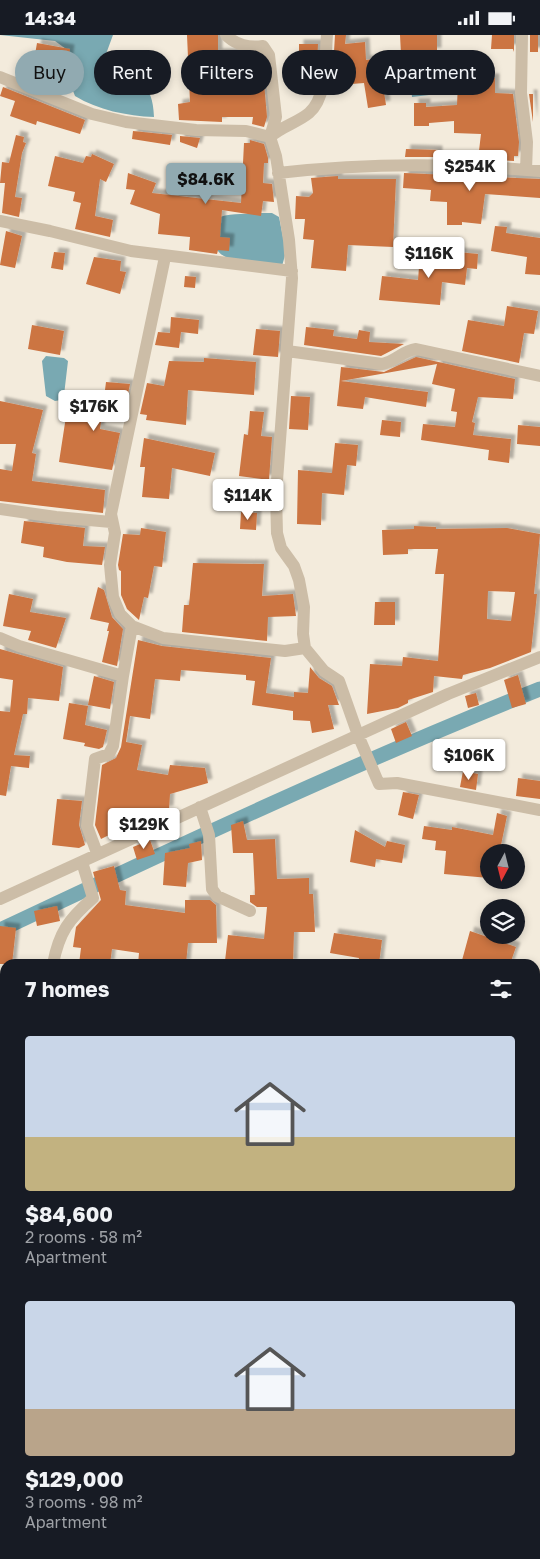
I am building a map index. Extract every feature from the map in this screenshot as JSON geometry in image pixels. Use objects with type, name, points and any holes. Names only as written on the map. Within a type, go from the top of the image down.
[{"type":"street","points":[[226,35],[237,43],[252,48],[263,46],[269,55],[276,117],[270,137],[274,148],[289,240],[292,271],[276,494],[276,524],[281,548],[294,566],[299,580],[304,607],[303,634],[305,648],[324,671],[339,681],[360,741],[379,784],[397,783],[540,811]]},
{"type":"street","points":[[270,137],[279,129],[310,112],[318,101],[327,35]]},
{"type":"street","points":[[522,35],[521,93],[527,142],[526,170]]},
{"type":"street","points":[[0,77],[83,111],[109,118],[196,130],[246,131],[270,137]]},
{"type":"street","points":[[278,173],[342,167],[420,167],[540,171]]},
{"type":"street","points":[[0,221],[50,231],[109,247],[165,257],[292,271]]},
{"type":"street","points":[[165,257],[130,417],[111,522],[115,533],[110,565],[113,597],[120,614],[132,626],[147,633],[182,641],[285,651],[305,648]]},
{"type":"street","points":[[287,351],[382,364],[393,362],[406,351],[416,349],[540,376]]},
{"type":"street","points":[[0,509],[111,522]]},
{"type":"street","points":[[97,853],[87,826],[93,769],[95,759],[109,755],[113,746],[122,676],[132,626]]},
{"type":"street","points":[[0,639],[19,647],[122,676]]},
{"type":"street","points":[[0,899],[200,807],[360,741],[448,694],[540,657]]},
{"type":"street","points":[[200,807],[208,835],[212,889],[217,896],[250,911]]},
{"type":"street","points":[[54,959],[58,940],[70,918],[93,898],[82,862]]},
{"type":"water","points":[[0,35],[113,35],[107,50],[94,50],[94,95],[150,95],[154,117],[113,111],[93,105],[75,96],[84,95],[84,50],[66,50],[55,41]]},
{"type":"water","points":[[412,95],[429,95],[412,97]]},
{"type":"water","points":[[272,213],[279,217],[286,252],[282,266],[235,260],[220,253],[216,247],[215,219],[231,215]]},
{"type":"water","points":[[46,356],[64,358],[68,361],[64,395],[61,400],[55,401],[46,396],[42,361]]},
{"type":"building","points":[[187,35],[218,35],[218,50],[188,50]]},
{"type":"building","points":[[335,35],[346,35],[345,44],[365,42],[366,95],[384,95],[386,105],[368,108],[364,83],[356,84],[356,50],[334,50]]},
{"type":"building","points":[[400,35],[437,35],[437,50],[401,50]]},
{"type":"building","points":[[492,35],[514,35],[514,52],[513,49],[491,49]]},
{"type":"building","points":[[530,35],[538,35],[538,52],[530,52]]},
{"type":"building","points":[[37,43],[70,49],[70,50],[36,50]]},
{"type":"building","points":[[299,44],[318,44],[318,50],[299,50]]},
{"type":"building","points":[[3,87],[15,92],[15,95],[23,95],[85,120],[80,134],[37,121],[36,125],[10,116],[15,101],[0,96]]},
{"type":"building","points":[[513,94],[519,142],[518,156],[514,156],[514,161],[478,159],[481,134],[454,133],[454,121],[429,123],[429,126],[414,126],[414,103],[426,103],[426,107],[457,105],[457,95]]},
{"type":"building","points":[[529,94],[533,94],[533,122]]},
{"type":"building","points":[[190,95],[265,95],[267,117],[264,127],[252,124],[253,117],[222,117],[222,122],[179,120],[178,104],[190,102]]},
{"type":"building","points":[[133,131],[172,135],[170,145],[132,139]]},
{"type":"building","points":[[16,135],[24,137],[23,142],[26,143],[22,153],[15,197],[22,198],[19,217],[2,213],[5,183],[0,183],[2,162],[9,163]]},
{"type":"building","points":[[180,136],[200,138],[197,148],[180,142]]},
{"type":"building","points":[[250,140],[264,144],[268,163],[264,163],[263,183],[272,184],[274,202],[263,201],[261,216],[222,210],[220,237],[230,238],[229,251],[218,250],[217,254],[189,250],[190,237],[158,234],[160,214],[130,204],[135,190],[126,189],[128,173],[156,183],[152,193],[241,203],[244,143],[250,143]]},
{"type":"building","points":[[406,149],[438,150],[438,157],[405,157]]},
{"type":"building","points":[[92,154],[114,164],[106,182],[100,179],[95,216],[113,220],[110,237],[75,229],[81,203],[73,201],[75,192],[48,186],[55,156],[83,163],[86,156],[91,157]]},
{"type":"building","points":[[404,173],[540,179],[540,198],[485,194],[481,224],[462,222],[462,225],[447,225],[447,202],[430,201],[431,190],[403,188]]},
{"type":"building","points":[[338,176],[338,179],[396,179],[393,247],[348,245],[346,271],[311,268],[314,240],[303,239],[305,219],[295,219],[296,196],[309,197],[313,193],[311,178]]},
{"type":"building","points":[[495,226],[507,227],[506,233],[540,238],[540,275],[525,274],[527,257],[491,251]]},
{"type":"building","points":[[6,231],[22,236],[15,268],[0,265]]},
{"type":"building","points":[[448,251],[478,254],[477,269],[467,268],[465,285],[442,282],[440,305],[379,300],[382,276],[418,280],[420,254],[448,257]]},
{"type":"building","points":[[54,252],[65,253],[63,270],[51,268]]},
{"type":"building","points":[[94,257],[121,261],[120,271],[126,272],[120,294],[86,284]]},
{"type":"building","points":[[185,276],[196,277],[195,288],[184,287]]},
{"type":"building","points":[[507,306],[538,311],[534,334],[524,333],[519,363],[462,351],[468,320],[504,326]]},
{"type":"building","points":[[171,317],[199,320],[198,334],[181,332],[179,348],[155,345],[158,332],[170,333]]},
{"type":"building","points":[[32,325],[64,331],[60,355],[28,349]]},
{"type":"building","points":[[306,327],[334,330],[333,336],[357,339],[359,330],[370,332],[369,342],[404,344],[381,356],[304,345]]},
{"type":"building","points":[[256,329],[280,331],[278,357],[253,355]]},
{"type":"building","points":[[416,357],[515,379],[513,399],[478,397],[472,422],[475,423],[473,435],[511,439],[509,463],[488,460],[489,450],[421,440],[423,424],[455,427],[457,412],[451,411],[455,389],[432,384],[437,364],[341,381],[428,392],[426,407],[365,397],[363,409],[337,406],[341,367],[384,372]]},
{"type":"building","points":[[204,358],[256,362],[254,395],[188,390],[186,425],[146,420],[147,415],[140,414],[147,383],[164,386],[169,361],[204,362]]},
{"type":"building","points":[[106,382],[130,384],[123,418],[102,416],[100,429],[120,433],[112,470],[59,462],[67,410],[102,414]]},
{"type":"building","points":[[291,396],[310,397],[308,430],[289,429]]},
{"type":"building","points":[[0,401],[43,410],[32,453],[36,454],[32,481],[105,490],[103,513],[0,501],[0,469],[12,471],[16,444],[0,444]]},
{"type":"building","points":[[250,411],[264,412],[261,436],[272,437],[269,480],[239,476],[244,434],[248,435]]},
{"type":"building","points":[[382,420],[401,422],[400,437],[380,435]]},
{"type":"building","points":[[518,425],[540,427],[540,446],[517,444]]},
{"type":"building","points":[[144,438],[215,453],[210,476],[172,468],[169,499],[142,497],[145,467],[140,467]]},
{"type":"building","points":[[335,443],[358,445],[356,466],[347,465],[344,495],[322,493],[321,525],[297,524],[298,470],[332,473]]},
{"type":"building","points":[[241,512],[257,513],[256,530],[240,529]]},
{"type":"building","points":[[24,521],[85,528],[83,546],[105,547],[102,565],[67,562],[43,557],[44,547],[21,543]]},
{"type":"building","points":[[414,526],[436,527],[436,529],[507,528],[540,534],[534,594],[537,594],[531,652],[490,668],[463,675],[462,679],[434,676],[433,692],[408,700],[408,703],[398,708],[367,714],[370,664],[402,666],[403,657],[438,661],[444,574],[435,574],[438,549],[408,549],[408,554],[383,555],[382,530],[414,529]],"holes":[[[488,591],[515,592],[511,621],[487,619]]]},
{"type":"building","points":[[141,528],[166,532],[162,567],[154,566],[148,598],[144,597],[139,620],[127,609],[121,595],[121,571],[118,565],[123,534],[140,535]]},
{"type":"building","points":[[193,563],[264,564],[262,596],[293,594],[296,616],[268,617],[267,641],[182,632],[184,605],[189,605]]},
{"type":"building","points":[[98,587],[104,590],[112,617],[123,629],[117,666],[102,662],[109,623],[90,619]]},
{"type":"building","points":[[9,594],[33,599],[30,612],[66,618],[56,648],[28,640],[31,631],[3,626]]},
{"type":"building","points":[[375,602],[395,602],[395,625],[374,625]]},
{"type":"building","points":[[138,640],[162,646],[271,658],[266,693],[294,697],[294,692],[308,693],[310,667],[319,678],[332,686],[339,705],[328,705],[334,729],[312,733],[310,721],[293,720],[293,711],[252,705],[255,681],[246,680],[246,675],[181,670],[180,681],[155,679],[150,719],[130,716],[126,742],[142,745],[137,770],[168,775],[170,765],[205,768],[208,783],[170,794],[169,810],[131,815],[129,825],[101,839],[95,825],[102,765],[116,758],[121,747]]},
{"type":"building","points":[[0,649],[63,667],[59,701],[28,698],[27,714],[23,714],[14,755],[30,756],[29,768],[11,766],[6,796],[0,795],[0,711],[10,712],[13,680],[0,678]]},
{"type":"building","points":[[518,675],[526,704],[512,708],[504,680]]},
{"type":"building","points":[[94,676],[114,682],[110,709],[88,705]]},
{"type":"building","points":[[476,693],[479,705],[468,708],[465,696]]},
{"type":"building","points":[[69,703],[88,706],[85,725],[107,730],[103,747],[99,749],[84,746],[85,743],[63,739]]},
{"type":"building","points":[[406,722],[412,736],[396,743],[391,729]]},
{"type":"building","points":[[463,771],[478,774],[476,790],[460,787]]},
{"type":"building","points":[[518,778],[540,781],[540,799],[516,796]]},
{"type":"building","points":[[403,792],[419,795],[413,819],[398,815]]},
{"type":"building","points":[[57,799],[82,801],[79,825],[85,845],[79,848],[52,845]]},
{"type":"building","points":[[497,813],[507,816],[501,844],[480,844],[480,877],[444,874],[446,851],[435,850],[436,841],[422,839],[424,826],[452,830],[452,827],[493,835]]},
{"type":"building","points":[[243,821],[247,840],[275,839],[277,879],[309,878],[309,894],[313,894],[315,932],[294,932],[293,959],[225,959],[228,935],[264,939],[267,907],[257,907],[250,902],[250,895],[255,895],[253,853],[233,853],[231,825]]},
{"type":"building","points":[[355,830],[385,847],[387,841],[405,845],[402,863],[376,859],[375,867],[350,862]]},
{"type":"building","points":[[150,840],[155,854],[137,860],[133,847]]},
{"type":"building","points":[[201,841],[202,860],[188,863],[186,887],[163,885],[165,853],[190,848],[189,844]]},
{"type":"building","points":[[114,866],[120,890],[126,891],[125,905],[185,913],[185,900],[210,900],[216,905],[217,943],[188,943],[186,959],[138,959],[139,953],[112,949],[111,959],[80,959],[81,948],[73,947],[76,927],[101,900],[93,872]]},
{"type":"building","points":[[57,906],[60,921],[37,926],[34,911]]},
{"type":"building","points":[[0,926],[16,928],[13,959],[0,959]]},
{"type":"building","points":[[470,931],[480,934],[480,944],[507,944],[516,947],[512,959],[462,959]]},
{"type":"building","points":[[334,933],[382,940],[380,959],[359,959],[330,953]]},
{"type":"waterway","points":[[0,930],[336,775],[540,689]]}]
